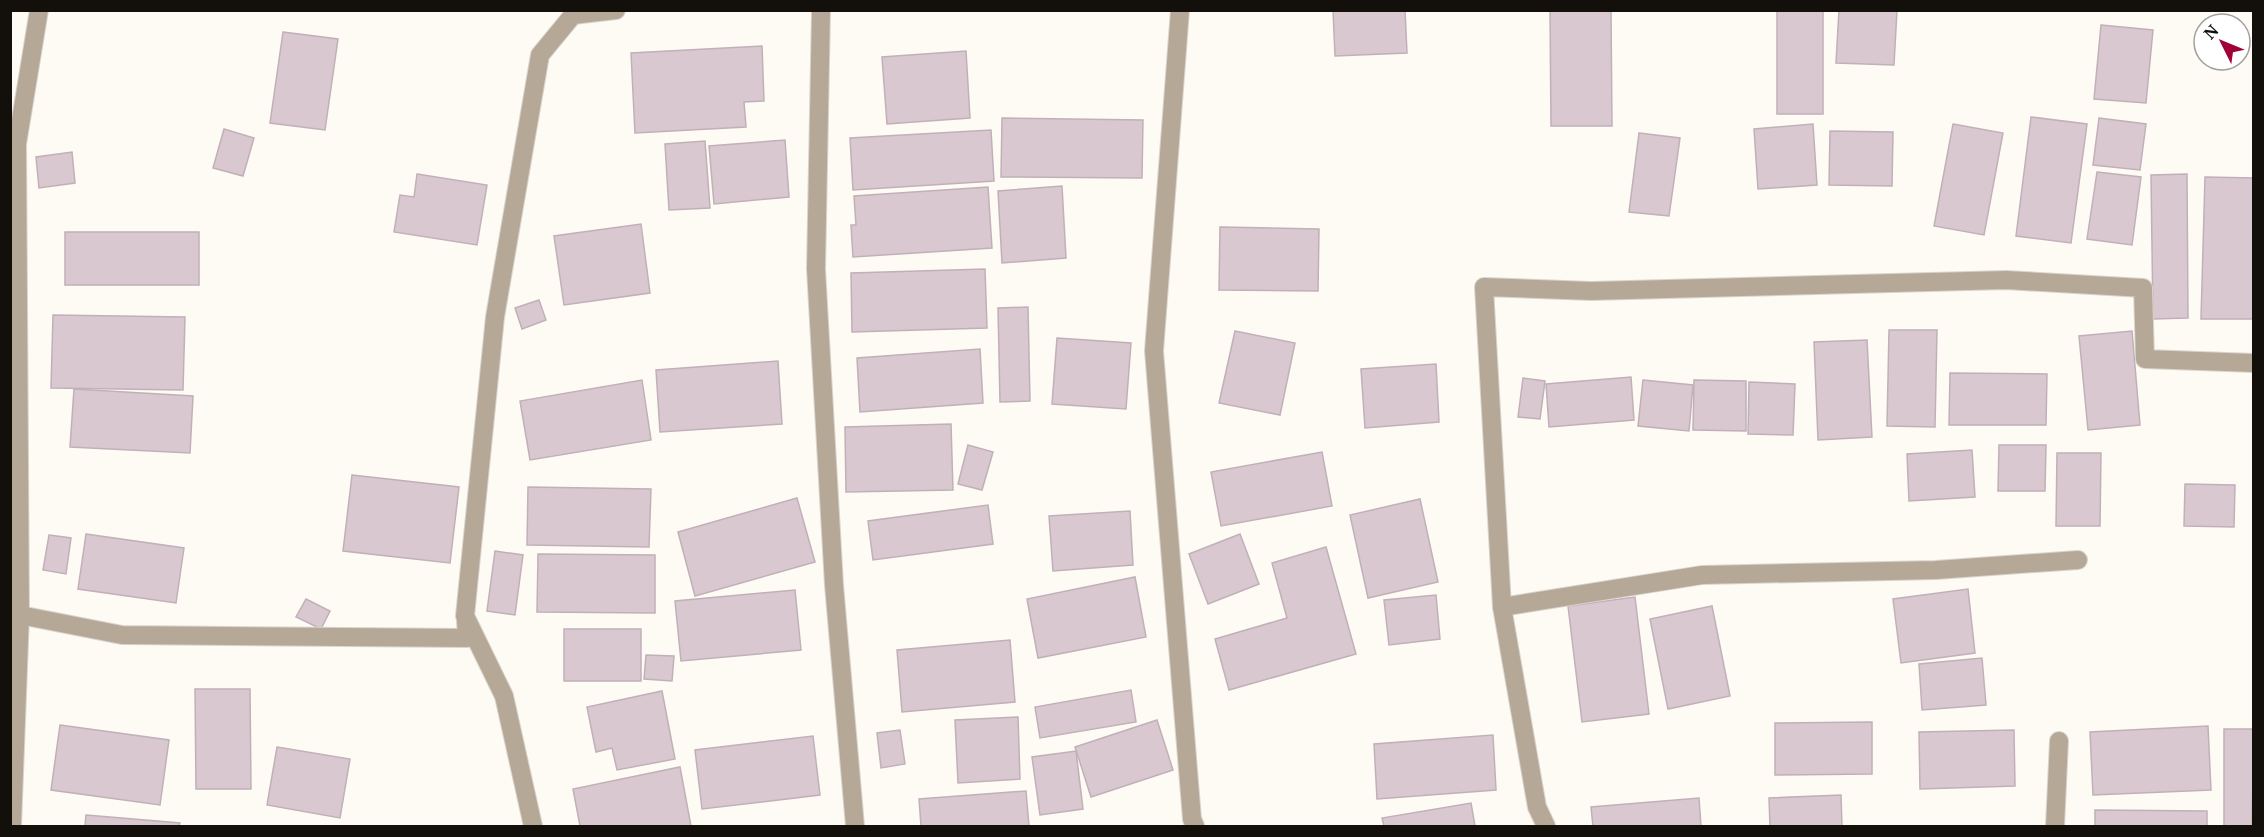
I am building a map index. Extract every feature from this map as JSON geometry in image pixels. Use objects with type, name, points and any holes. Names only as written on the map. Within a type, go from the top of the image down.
[{"type":"street","points":[[12,826],[20,615],[14,145],[39,10]]},
{"type":"street","points":[[20,615],[122,635],[467,638],[465,616],[495,317],[540,55],[573,15],[616,10]]},
{"type":"street","points":[[821,10],[816,269],[834,585],[855,826]]},
{"type":"street","points":[[1180,10],[1154,351],[1192,819],[1195,826]]},
{"type":"street","points":[[1546,826],[1538,807],[1502,607],[1484,286],[1591,291],[2006,280],[2143,288],[2145,359],[2253,363]]},
{"type":"street","points":[[1502,607],[1702,575],[1936,570],[2078,560]]},
{"type":"street","points":[[465,616],[504,696],[533,826]]},
{"type":"street","points":[[2055,826],[2060,741]]},
{"type":"building","points":[[1333,10],[1405,10],[1407,53],[1335,56]]},
{"type":"building","points":[[1550,10],[1611,10],[1612,126],[1551,126]]},
{"type":"building","points":[[1777,10],[1823,10],[1823,114],[1777,114]]},
{"type":"building","points":[[1839,10],[1897,10],[1894,65],[1836,63]]},
{"type":"building","points":[[2101,25],[2153,30],[2146,103],[2094,99]]},
{"type":"building","points":[[283,32],[338,39],[325,130],[270,123]]},
{"type":"building","points":[[762,46],[764,101],[744,102],[746,127],[635,133],[631,53]]},
{"type":"building","points":[[966,51],[970,118],[887,124],[882,57]]},
{"type":"building","points":[[2031,117],[2087,124],[2071,243],[2016,236]]},
{"type":"building","points":[[1002,118],[1143,120],[1142,178],[1001,177]]},
{"type":"building","points":[[2099,118],[2146,124],[2140,170],[2093,165]]},
{"type":"building","points":[[1813,124],[1817,185],[1758,189],[1754,129]]},
{"type":"building","points":[[1953,124],[2003,133],[1984,235],[1934,226]]},
{"type":"building","points":[[224,129],[254,138],[243,176],[213,168]]},
{"type":"building","points":[[991,130],[994,181],[853,190],[850,138]]},
{"type":"building","points":[[1830,131],[1893,132],[1892,186],[1829,185]]},
{"type":"building","points":[[1639,133],[1680,138],[1669,216],[1629,212]]},
{"type":"building","points":[[785,140],[789,197],[714,204],[709,146]]},
{"type":"building","points":[[705,141],[710,208],[669,210],[665,144]]},
{"type":"building","points":[[72,152],[75,183],[39,188],[36,157]]},
{"type":"building","points":[[2097,172],[2141,177],[2132,245],[2087,239]]},
{"type":"building","points":[[417,174],[487,185],[477,245],[394,232],[400,195],[414,197]]},
{"type":"building","points":[[2187,174],[2188,318],[2153,319],[2151,175]]},
{"type":"building","points":[[2205,177],[2254,178],[2254,319],[2201,319]]},
{"type":"building","points":[[1062,186],[1066,258],[1002,263],[998,191]]},
{"type":"building","points":[[988,187],[992,248],[853,257],[851,225],[856,225],[854,196]]},
{"type":"building","points":[[641,224],[650,293],[564,305],[554,236]]},
{"type":"building","points":[[1220,227],[1319,229],[1318,291],[1219,290]]},
{"type":"building","points":[[65,232],[199,232],[199,285],[65,285]]},
{"type":"building","points":[[985,269],[987,328],[852,332],[851,273]]},
{"type":"building","points":[[539,300],[546,320],[522,329],[515,308]]},
{"type":"building","points":[[1028,307],[1030,401],[1000,402],[998,308]]},
{"type":"building","points":[[53,315],[185,317],[183,390],[51,388]]},
{"type":"building","points":[[1889,330],[1937,330],[1935,427],[1887,426]]},
{"type":"building","points":[[1235,331],[1295,343],[1280,415],[1219,403]]},
{"type":"building","points":[[2132,331],[2140,425],[2088,430],[2079,336]]},
{"type":"building","points":[[1057,338],[1131,343],[1126,409],[1052,404]]},
{"type":"building","points":[[1867,340],[1872,437],[1818,440],[1814,342]]},
{"type":"building","points":[[980,349],[983,403],[860,412],[857,358]]},
{"type":"building","points":[[778,361],[782,424],[660,432],[656,370]]},
{"type":"building","points":[[1436,364],[1439,422],[1365,428],[1361,369]]},
{"type":"building","points":[[1950,373],[2047,374],[2046,425],[1949,425]]},
{"type":"building","points":[[1631,377],[1634,420],[1549,427],[1546,384]]},
{"type":"building","points":[[1523,378],[1545,381],[1540,419],[1518,417]]},
{"type":"building","points":[[642,380],[651,440],[530,460],[520,401]]},
{"type":"building","points":[[1643,380],[1693,385],[1689,431],[1638,426]]},
{"type":"building","points":[[1694,380],[1746,381],[1746,431],[1693,430]]},
{"type":"building","points":[[1749,382],[1795,384],[1793,435],[1748,434]]},
{"type":"building","points":[[74,389],[193,396],[190,453],[70,447]]},
{"type":"building","points":[[951,424],[953,490],[846,492],[845,427]]},
{"type":"building","points":[[968,445],[993,452],[982,490],[958,484]]},
{"type":"building","points":[[1999,445],[2046,445],[2045,491],[1998,491]]},
{"type":"building","points":[[1972,450],[1975,497],[1909,501],[1907,454]]},
{"type":"building","points":[[1322,452],[1332,506],[1221,526],[1211,472]]},
{"type":"building","points":[[2057,453],[2101,453],[2100,526],[2056,526]]},
{"type":"building","points":[[352,475],[459,487],[450,563],[343,551]]},
{"type":"building","points":[[2185,484],[2235,485],[2234,527],[2184,526]]},
{"type":"building","points":[[528,487],[651,489],[649,547],[527,545]]},
{"type":"building","points":[[797,498],[815,562],[695,596],[678,532]]},
{"type":"building","points":[[1420,499],[1438,582],[1368,598],[1350,515]]},
{"type":"building","points":[[988,505],[993,544],[873,560],[868,521]]},
{"type":"building","points":[[1130,511],[1133,565],[1053,571],[1049,516]]},
{"type":"building","points":[[86,534],[184,548],[176,603],[78,589]]},
{"type":"building","points":[[1240,534],[1259,584],[1208,604],[1189,554]]},
{"type":"building","points":[[49,535],[71,538],[66,574],[43,570]]},
{"type":"building","points":[[1326,547],[1356,654],[1229,690],[1215,639],[1287,618],[1272,563]]},
{"type":"building","points":[[495,551],[523,555],[515,615],[487,611]]},
{"type":"building","points":[[538,554],[655,555],[655,613],[537,612]]},
{"type":"building","points":[[1135,577],[1146,637],[1038,658],[1027,599]]},
{"type":"building","points":[[1968,589],[1975,653],[1901,663],[1893,599]]},
{"type":"building","points":[[795,590],[801,650],[681,661],[675,601]]},
{"type":"building","points":[[1436,595],[1440,639],[1389,645],[1384,600]]},
{"type":"building","points":[[1635,597],[1649,714],[1582,722],[1568,606]]},
{"type":"building","points":[[306,599],[330,611],[321,629],[296,617]]},
{"type":"building","points":[[1712,606],[1730,696],[1668,709],[1650,619]]},
{"type":"building","points":[[564,629],[641,629],[641,681],[564,681]]},
{"type":"building","points":[[1010,640],[1015,702],[902,712],[897,650]]},
{"type":"building","points":[[646,655],[674,656],[672,681],[644,679]]},
{"type":"building","points":[[1982,658],[1986,705],[1922,710],[1919,664]]},
{"type":"building","points":[[195,689],[250,689],[251,789],[196,789]]},
{"type":"building","points":[[1131,690],[1136,722],[1040,738],[1035,707]]},
{"type":"building","points":[[662,691],[675,759],[617,770],[612,748],[596,752],[587,707]]},
{"type":"building","points":[[1018,717],[1020,779],[958,783],[955,720]]},
{"type":"building","points":[[1157,720],[1173,770],[1091,797],[1075,747]]},
{"type":"building","points":[[1872,722],[1872,774],[1775,775],[1775,723]]},
{"type":"building","points":[[60,725],[169,740],[160,805],[51,790]]},
{"type":"building","points":[[2208,726],[2211,790],[2093,795],[2090,732]]},
{"type":"building","points":[[2224,729],[2254,729],[2252,826],[2224,826]]},
{"type":"building","points":[[900,730],[905,764],[881,768],[877,733]]},
{"type":"building","points":[[2014,730],[2015,786],[1920,789],[1919,732]]},
{"type":"building","points":[[1493,735],[1496,790],[1377,799],[1374,744]]},
{"type":"building","points":[[813,736],[820,795],[702,809],[695,750]]},
{"type":"building","points":[[277,747],[350,759],[340,818],[267,805]]},
{"type":"building","points":[[1076,751],[1083,809],[1040,815],[1032,757]]},
{"type":"building","points":[[680,767],[691,826],[580,826],[573,789]]},
{"type":"building","points":[[1026,791],[1029,826],[921,826],[919,799]]},
{"type":"building","points":[[1841,795],[1842,826],[1770,826],[1769,798]]},
{"type":"building","points":[[1699,798],[1701,826],[1593,826],[1591,807]]},
{"type":"building","points":[[1471,803],[1475,826],[1384,826],[1382,818]]},
{"type":"building","points":[[2095,810],[2207,811],[2207,826],[2095,826]]},
{"type":"building","points":[[86,815],[180,823],[179,826],[85,826]]}]
